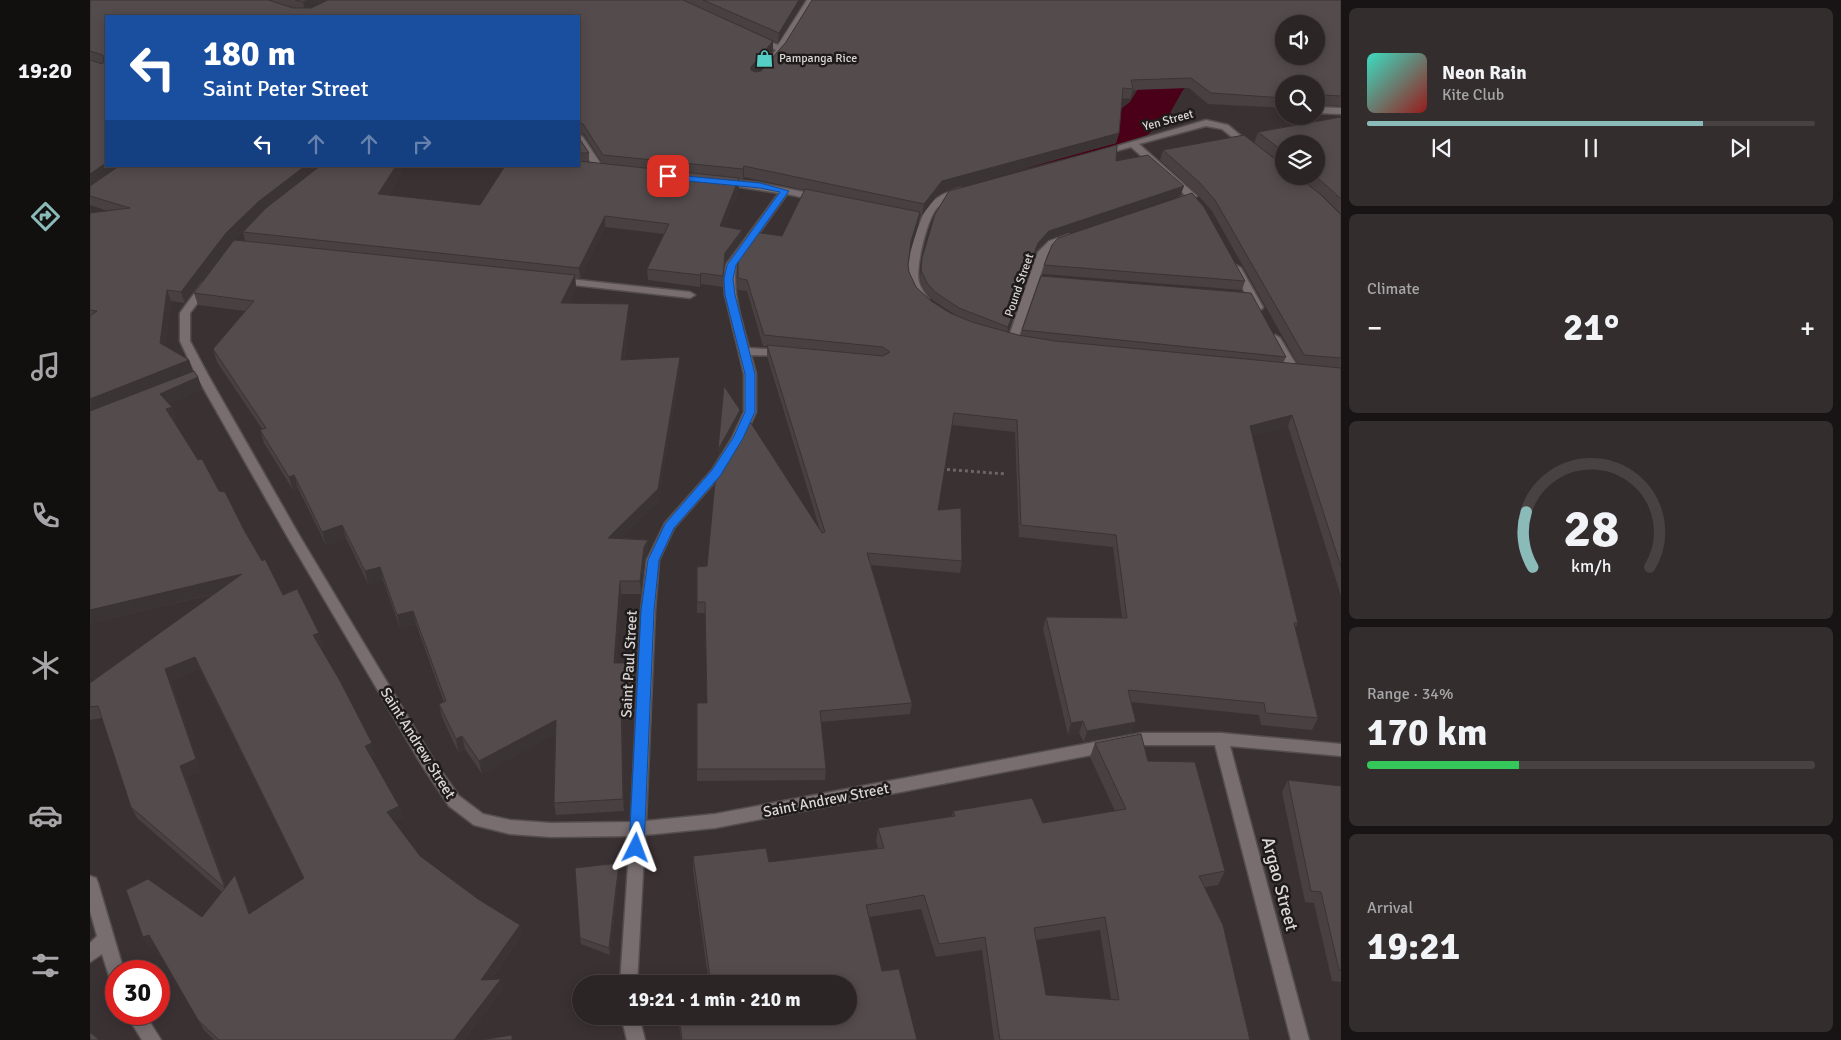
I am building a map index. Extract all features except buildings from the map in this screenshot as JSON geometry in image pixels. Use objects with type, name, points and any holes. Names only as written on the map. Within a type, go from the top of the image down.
[{"type":"street","points":[[768,63],[781,49],[811,0]]},
{"type":"street","points":[[755,38],[781,49]]},
{"type":"street","points":[[1325,110],[1341,111]]},
{"type":"street","name":"Yen Street","points":[[1132,143],[1206,123],[1225,127],[1254,150]]},
{"type":"street","points":[[580,139],[599,169]]},
{"type":"street","points":[[1095,154],[1132,143],[1194,199],[1174,202]]},
{"type":"street","points":[[710,180],[760,186],[832,201]]},
{"type":"street","points":[[932,305],[916,288],[913,277],[920,219],[944,196],[973,188]]},
{"type":"street","name":"Saint Paul Street","points":[[629,975],[638,829],[648,611],[654,560],[669,526],[716,473],[738,438],[750,412],[750,374],[730,295],[729,279],[731,265],[785,191]]},
{"type":"street","name":"Pound Street","points":[[1012,341],[1040,279],[1043,252],[1052,243],[1074,235]]},
{"type":"street","points":[[1230,255],[1247,295],[1268,325],[1293,370]]},
{"type":"street","name":"Saint Andrew Street","points":[[212,276],[185,313],[185,341],[197,377],[294,536],[428,763],[454,801],[478,820],[510,827],[551,830],[638,829],[715,820],[1143,739],[1221,739],[1341,750]]},
{"type":"street","points":[[551,280],[690,295]]},
{"type":"street","points":[[744,352],[764,350],[794,354]]},
{"type":"street","name":"Argao Street","points":[[1221,739],[1300,1040]]},
{"type":"street","points":[[90,882],[112,960]]},
{"type":"street","points":[[90,954],[106,939]]},
{"type":"street","points":[[142,1025],[152,1040]]},
{"type":"street","points":[[632,1025],[636,1040]]},
{"type":"path","points":[[936,469],[1006,474]]},
{"type":"waterway","points":[[1027,153],[1082,140],[1130,125],[1149,110],[1163,84],[1186,62],[1197,37],[1260,13],[1296,14],[1341,23]]},
{"type":"place","name":"Pampanga Rice","points":[[765,58]]},
{"type":"route","points":[[636,848],[648,611],[654,560],[669,526],[716,473],[738,438],[750,412],[750,374],[730,295],[729,279],[731,265],[785,191],[760,186],[668,176]]}]
